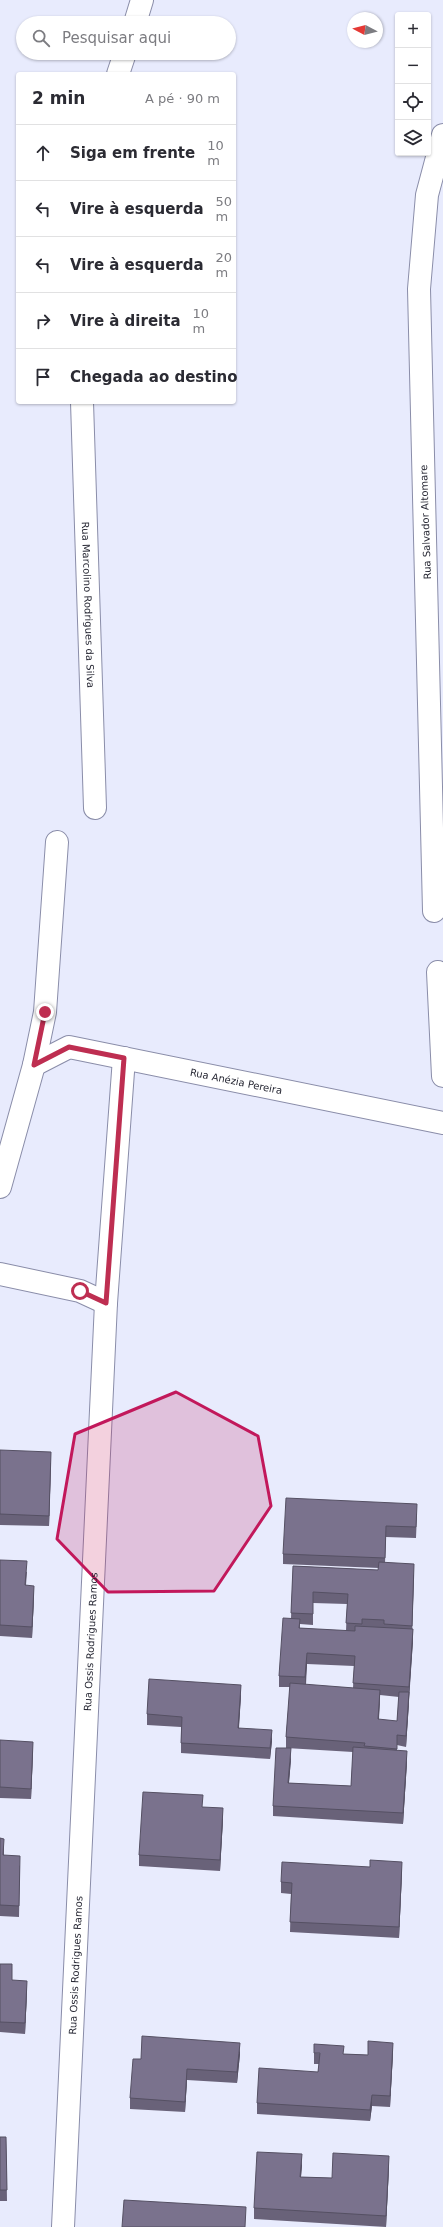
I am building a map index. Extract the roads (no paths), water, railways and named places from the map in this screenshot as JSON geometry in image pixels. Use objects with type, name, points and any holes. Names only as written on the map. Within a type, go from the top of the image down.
[{"type":"street","points":[[137,16],[142,0]]},
{"type":"street","points":[[119,72],[123,60]]},
{"type":"street","name":"Rua Salvador Altomare","points":[[434,911],[437,758],[418,289],[427,195],[443,135]]},
{"type":"street","name":"Rua Marcolino Rodrigues da Silva","points":[[82,404],[82,466],[95,808]]},
{"type":"street","points":[[0,1187],[34,1065],[45,1012],[57,842]]},
{"type":"street","points":[[438,972],[443,1076]]},
{"type":"street","name":"Rua Anézia Pereira","points":[[34,1065],[69,1047],[443,1123]]},
{"type":"street","name":"Rua Ossis Rodrigues Ramos","points":[[64,2227],[106,1303],[124,1058]]},
{"type":"street","points":[[0,1274],[80,1291],[106,1303]]}]
